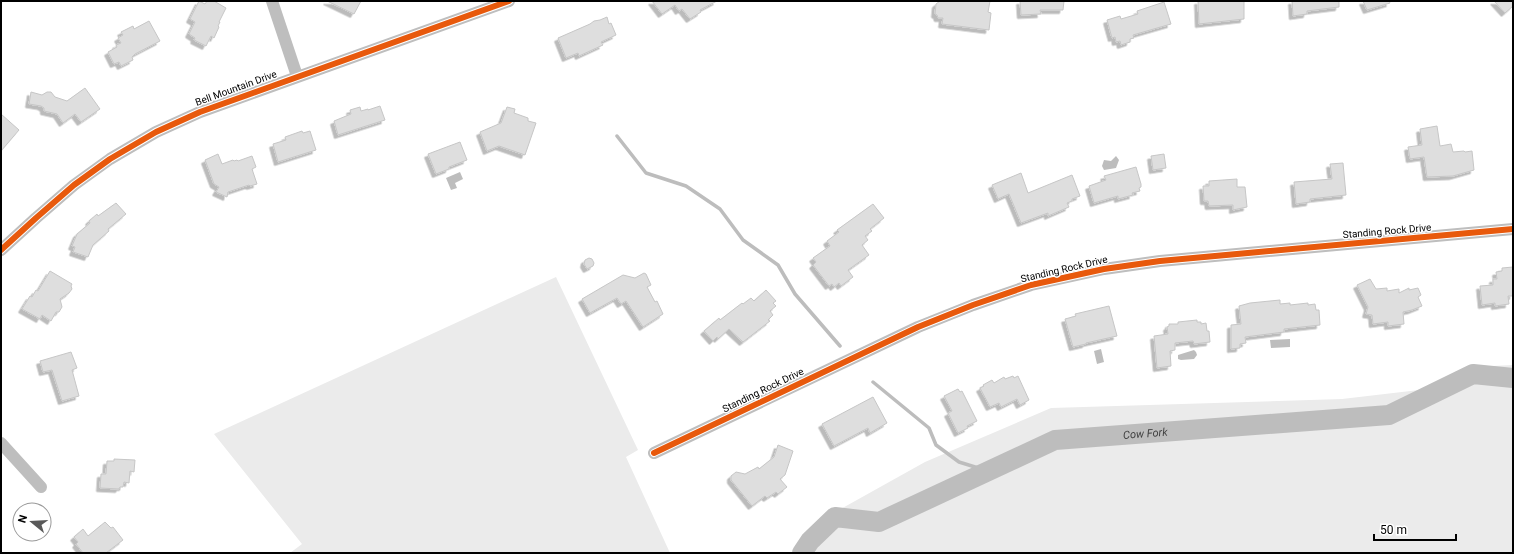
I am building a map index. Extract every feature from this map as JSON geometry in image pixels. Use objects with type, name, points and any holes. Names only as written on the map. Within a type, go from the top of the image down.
[{"type":"street","points":[[272,1],[297,76]]},
{"type":"street","name":"Bell Mountain Drive","points":[[1,250],[74,185],[110,159],[156,132],[200,112],[297,76],[509,1]]},
{"type":"street","name":"Standing Rock Drive","points":[[654,453],[918,327],[973,305],[1031,285],[1104,269],[1160,261],[1513,229]]},
{"type":"street","points":[[1,444],[41,487]]},
{"type":"shaded area","points":[[1116,156],[1119,160],[1116,168],[1104,170],[1102,166],[1104,160],[1111,161]]},
{"type":"shaded area","points":[[460,172],[463,179],[455,183],[457,188],[451,190],[446,178]]},
{"type":"shaded area","points":[[556,277],[638,450],[626,457],[670,553],[290,553],[302,544],[214,434]]},
{"type":"shaded area","points":[[1290,339],[1290,347],[1271,348],[1270,340]]},
{"type":"shaded area","points":[[1101,349],[1104,362],[1097,364],[1094,351]]},
{"type":"shaded area","points":[[1194,350],[1197,355],[1194,359],[1178,359],[1178,355]]},
{"type":"shaded area","points":[[1513,365],[1513,553],[797,553],[830,515],[925,462],[1051,408],[1342,399],[1419,390],[1471,367]]},
{"type":"building","points":[[199,1],[205,4],[207,1],[214,1],[226,8],[219,22],[219,27],[214,38],[211,36],[206,46],[194,40],[195,38],[189,34],[195,22],[190,19]]},
{"type":"building","points":[[327,1],[361,1],[354,14]]},
{"type":"building","points":[[652,1],[717,1],[700,10],[701,12],[690,19],[682,9],[679,11],[675,5],[662,14]]},
{"type":"building","points":[[940,1],[990,1],[988,12],[991,13],[989,30],[942,24],[943,18],[938,18],[935,14],[936,4]]},
{"type":"building","points":[[1020,1],[1064,1],[1063,10],[1040,10],[1041,14],[1021,15]]},
{"type":"building","points":[[1198,1],[1244,1],[1244,19],[1199,24]]},
{"type":"building","points":[[1292,1],[1339,1],[1339,7],[1307,11],[1307,14],[1293,16]]},
{"type":"building","points":[[1363,1],[1389,1],[1390,3],[1367,10]]},
{"type":"building","points":[[1494,1],[1513,1],[1513,6],[1505,13]]},
{"type":"building","points":[[1164,2],[1171,24],[1133,35],[1134,38],[1130,39],[1130,42],[1121,45],[1120,41],[1116,42],[1115,37],[1112,38],[1107,20],[1120,16],[1121,19],[1138,14],[1137,11]]},
{"type":"building","points":[[607,17],[609,24],[611,23],[616,35],[601,42],[603,45],[579,56],[578,53],[566,58],[558,38],[594,21]]},
{"type":"building","points":[[149,21],[160,41],[135,54],[132,57],[133,60],[121,66],[119,62],[114,64],[108,52],[117,47],[116,45],[121,43],[118,38],[123,35],[121,32],[133,26],[134,29]]},
{"type":"building","points":[[85,88],[100,109],[81,122],[75,114],[63,123],[57,114],[44,111],[44,108],[41,106],[29,104],[31,92],[42,95],[47,92],[51,92],[55,97],[67,101]]},
{"type":"building","points":[[380,106],[385,120],[338,135],[334,121],[351,114],[350,110],[360,107],[361,111]]},
{"type":"building","points":[[507,107],[515,109],[514,113],[528,118],[528,121],[536,123],[525,155],[499,146],[487,151],[480,132],[501,123]]},
{"type":"building","points":[[1,114],[19,130],[1,151]]},
{"type":"building","points":[[1437,126],[1440,146],[1451,144],[1453,152],[1472,151],[1474,170],[1453,176],[1427,177],[1424,157],[1410,159],[1408,147],[1422,145],[1420,129]]},
{"type":"building","points":[[302,131],[303,133],[310,131],[316,150],[278,162],[273,144],[286,140],[285,137]]},
{"type":"building","points":[[460,142],[467,160],[436,174],[428,154]]},
{"type":"building","points":[[218,154],[222,164],[233,160],[238,161],[252,156],[256,167],[252,169],[257,184],[228,192],[227,197],[216,192],[219,187],[214,184],[205,160]]},
{"type":"building","points":[[1164,154],[1166,168],[1153,170],[1151,156]]},
{"type":"building","points":[[1343,163],[1346,195],[1310,199],[1310,202],[1296,204],[1294,182],[1332,179],[1330,164]]},
{"type":"building","points":[[1136,167],[1141,184],[1141,187],[1139,188],[1140,191],[1132,193],[1133,195],[1118,199],[1118,196],[1094,203],[1089,186],[1106,180],[1104,176]]},
{"type":"building","points":[[1021,173],[1028,193],[1072,175],[1080,196],[1067,203],[1069,207],[1048,216],[1048,213],[1021,223],[1009,194],[998,199],[992,185]]},
{"type":"building","points":[[1237,179],[1237,187],[1245,187],[1247,207],[1233,210],[1233,205],[1209,206],[1208,201],[1204,201],[1203,186],[1209,186],[1209,181]]},
{"type":"building","points":[[116,203],[126,214],[108,229],[109,231],[93,245],[88,257],[73,252],[75,247],[72,246],[77,234],[90,223],[89,221],[97,214],[98,216]]},
{"type":"building","points":[[873,204],[884,218],[870,229],[872,231],[865,236],[868,240],[862,245],[869,255],[848,270],[853,277],[841,286],[839,283],[834,287],[832,284],[829,286],[813,265],[816,262],[813,258],[830,246],[827,241],[839,232],[837,230]]},
{"type":"building","points":[[589,258],[592,259],[594,263],[593,266],[587,269],[584,264],[585,260]]},
{"type":"building","points":[[1513,267],[1513,296],[1508,296],[1509,304],[1495,306],[1495,303],[1482,305],[1480,286],[1493,285],[1493,279],[1497,279],[1496,272],[1502,271],[1502,268]]},
{"type":"building","points":[[50,271],[72,284],[72,289],[69,293],[60,299],[62,307],[59,312],[56,312],[51,321],[42,315],[40,319],[22,309],[30,296],[32,297],[36,290],[38,291]]},
{"type":"building","points":[[644,273],[646,274],[651,285],[647,287],[655,302],[657,301],[663,314],[643,327],[626,301],[621,304],[617,298],[590,313],[582,299],[623,275],[635,278]]},
{"type":"building","points":[[1370,279],[1376,289],[1387,288],[1387,291],[1399,289],[1399,293],[1409,288],[1409,290],[1418,288],[1421,295],[1418,297],[1422,306],[1403,312],[1404,324],[1388,326],[1388,322],[1373,324],[1372,315],[1366,314],[1368,307],[1357,285]]},
{"type":"building","points":[[766,290],[776,301],[773,303],[776,306],[770,311],[773,315],[768,320],[770,321],[743,342],[729,329],[718,339],[717,337],[713,341],[704,331],[719,318],[720,320],[751,298],[754,301]]},
{"type":"building","points":[[1280,300],[1280,304],[1315,304],[1316,310],[1319,310],[1320,325],[1284,329],[1284,332],[1245,337],[1246,343],[1240,344],[1240,348],[1231,349],[1231,325],[1241,324],[1239,306],[1250,303]]},
{"type":"building","points":[[1109,306],[1117,336],[1073,347],[1065,319],[1076,316],[1075,314]]},
{"type":"building","points":[[1197,320],[1197,322],[1201,322],[1201,324],[1206,323],[1207,331],[1209,331],[1210,342],[1194,344],[1193,341],[1175,343],[1175,350],[1170,351],[1171,366],[1157,368],[1154,336],[1168,334],[1167,327],[1169,324],[1178,324],[1178,322]]},
{"type":"building","points":[[71,352],[77,368],[72,370],[79,396],[62,401],[52,370],[43,372],[40,361]]},
{"type":"building","points":[[1013,376],[1014,378],[1018,376],[1029,400],[1020,405],[1017,399],[1001,407],[999,403],[990,407],[980,388],[992,380],[994,383],[1004,377],[1005,379]]},
{"type":"building","points":[[958,389],[960,392],[962,391],[977,421],[958,433],[948,413],[952,411],[944,396]]},
{"type":"building","points":[[873,397],[887,423],[870,433],[868,428],[834,446],[822,424]]},
{"type":"building","points":[[778,445],[793,451],[785,475],[780,479],[787,487],[778,494],[776,492],[767,498],[765,496],[752,506],[731,480],[731,476],[736,472],[745,474],[758,467],[759,469],[774,457]]},
{"type":"building","points":[[114,459],[135,460],[134,472],[130,471],[129,483],[124,482],[123,487],[120,487],[119,489],[100,488],[101,474],[106,474],[107,461],[114,461]]},
{"type":"building","points":[[105,522],[111,528],[113,527],[123,540],[106,553],[83,553],[76,544],[78,542],[74,537],[83,529],[88,536]]},
{"type":"waterway","points":[[617,136],[646,173],[686,186],[720,209],[743,240],[778,265],[795,294],[840,346]]},
{"type":"waterway","name":"Cow Fork","points":[[802,553],[810,541],[835,517],[879,522],[1055,440],[1389,415],[1473,374],[1513,378]]},
{"type":"waterway","points":[[873,382],[929,428],[936,445],[959,462],[988,471]]},
{"type":"cycle path","points":[[1,250],[74,185],[110,159],[156,132],[200,112],[509,1]]},
{"type":"cycle path","points":[[654,453],[918,327],[973,305],[1031,285],[1104,269],[1160,261],[1513,229]]}]
